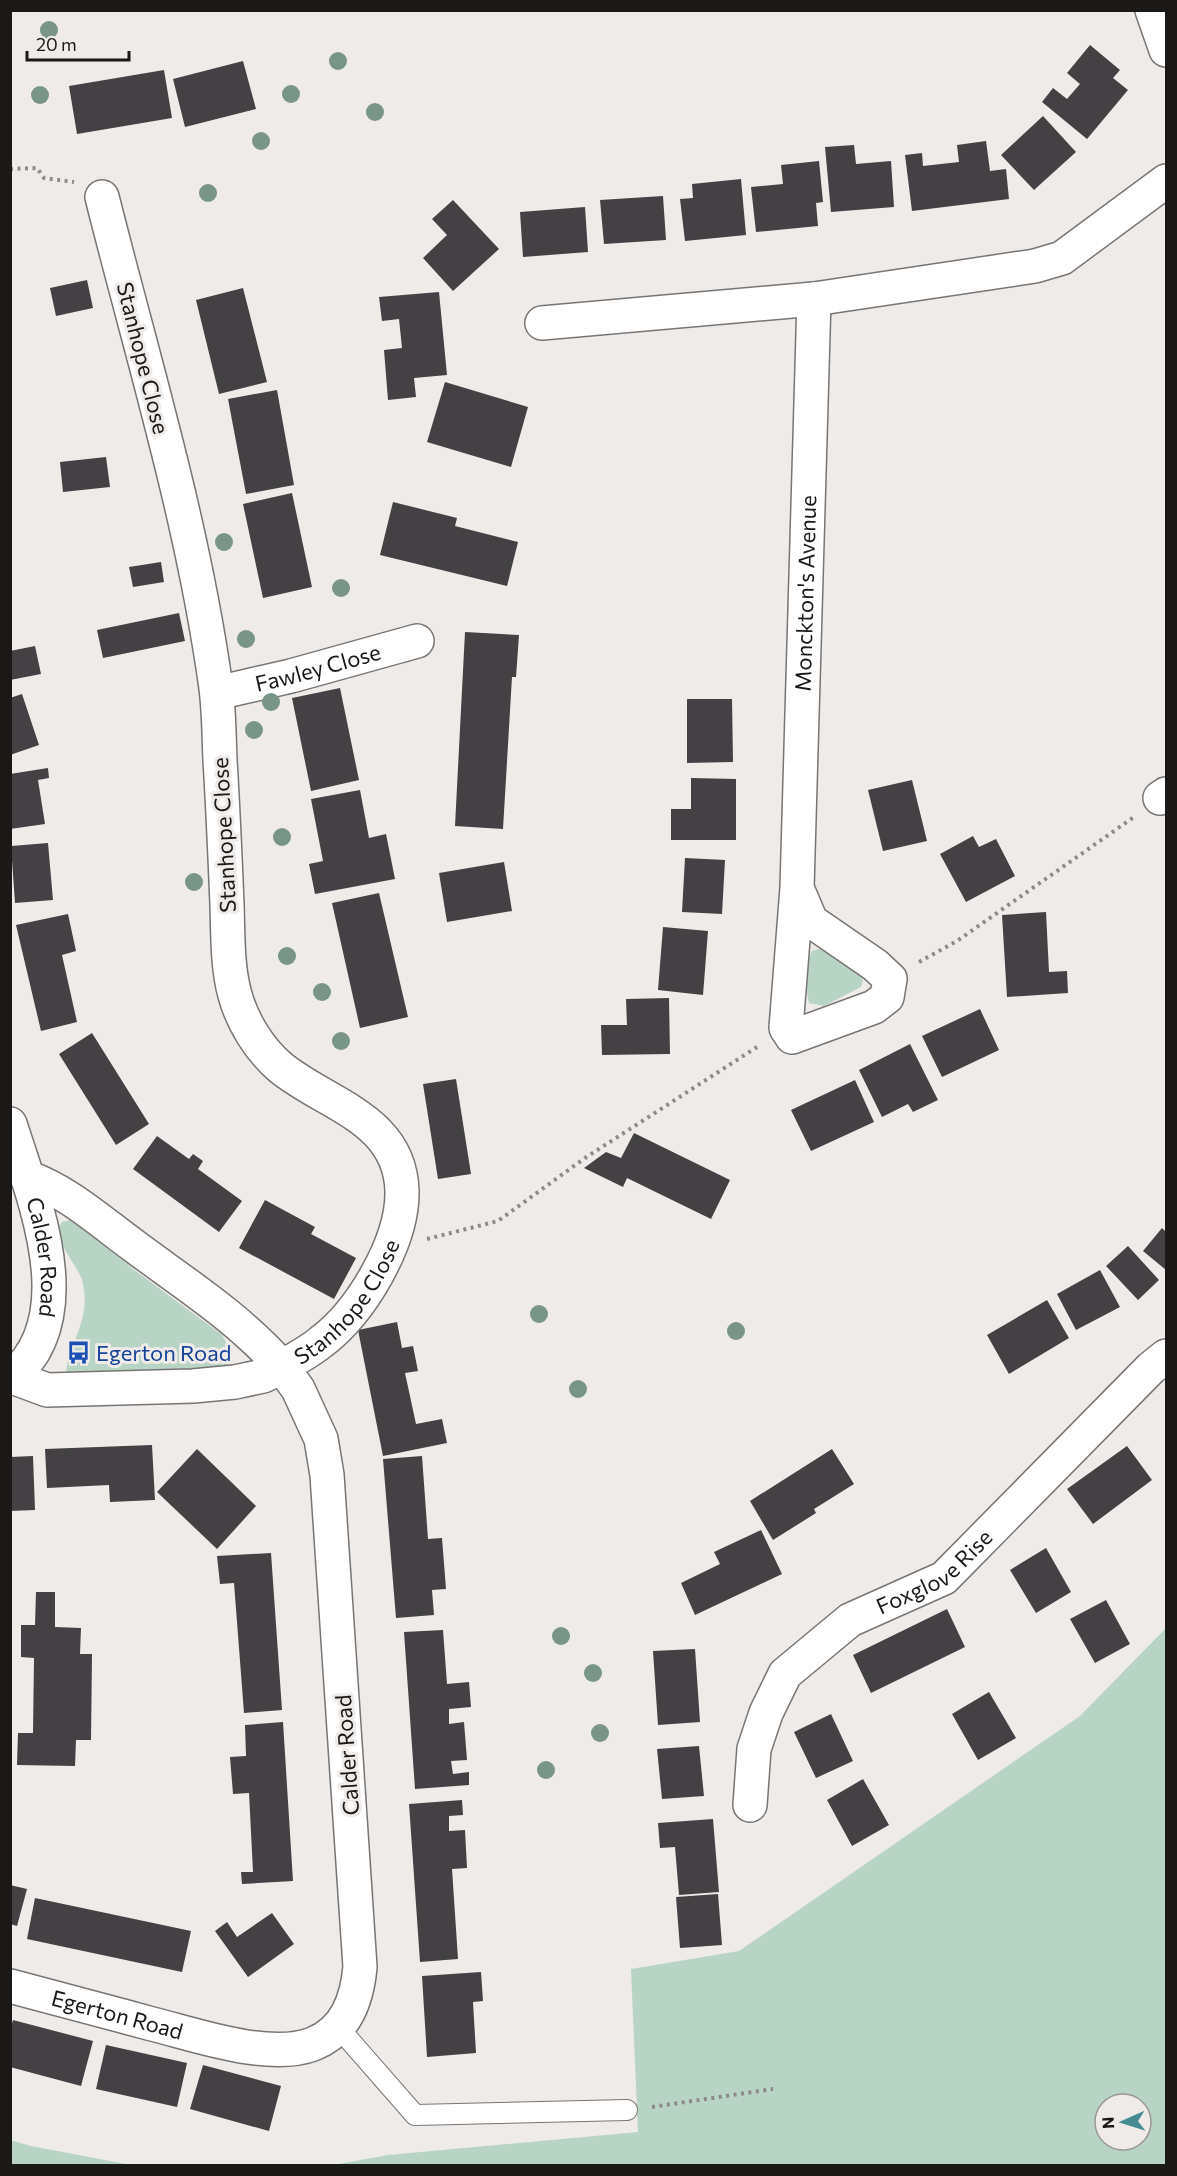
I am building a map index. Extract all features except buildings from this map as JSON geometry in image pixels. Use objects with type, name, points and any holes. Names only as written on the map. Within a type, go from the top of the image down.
[{"type":"street","points":[[1152,10],[1167,50]]},
{"type":"street","points":[[542,323],[814,299],[1035,266],[1062,258],[1167,181]]},
{"type":"street","name":"Stanhope Close","points":[[102,197],[191,547],[206,619],[217,693],[233,991],[239,1010],[260,1046],[277,1065],[369,1123],[390,1147],[397,1160],[402,1194],[389,1249],[380,1270],[352,1313],[320,1344],[282,1367]]},
{"type":"street","name":"Monckton's Avenue","points":[[786,1028],[797,888],[814,299]]},
{"type":"street","name":"Fawley Close","points":[[217,693],[302,673],[417,641]]},
{"type":"street","name":"Monckton's Avenue","points":[[797,888],[811,921],[875,965],[890,979]]},
{"type":"street","points":[[786,1028],[792,1037],[874,1007],[887,997],[890,979]]},
{"type":"street","name":"Calder Road","points":[[10,1124],[27,1177],[48,1258],[48,1308],[43,1332],[34,1350],[11,1377],[36,1387],[64,1391],[235,1382],[263,1376],[282,1367]]},
{"type":"street","name":"Calder Road","points":[[27,1177],[46,1184],[78,1205],[217,1306],[266,1348],[282,1367],[303,1400],[321,1439],[327,1475],[360,1967],[356,1995],[349,2013],[338,2027],[312,2044],[296,2048],[247,2047],[223,2042]]},
{"type":"street","name":"Foxglove Rise","points":[[750,1804],[754,1749],[766,1713],[785,1674],[850,1620],[944,1578],[1151,1368],[1167,1356]]},
{"type":"street","name":"Egerton Road","points":[[10,1986],[223,2042]]},
{"type":"lane","points":[[338,2027],[415,2115],[627,2110]]},
{"type":"path","points":[[10,169],[37,168],[44,178],[88,184],[102,197]]},
{"type":"path","points":[[890,979],[957,940],[1163,796]]},
{"type":"path","points":[[389,1249],[498,1221],[585,1158],[786,1028]]},
{"type":"path","points":[[627,2110],[772,2089]]},
{"type":"green space","points":[[822,948],[851,962],[861,972],[863,979],[861,987],[824,1006],[809,1003],[806,983],[806,970],[812,951]]},
{"type":"green space","points":[[71,1220],[81,1225],[133,1269],[221,1334],[231,1349],[231,1361],[223,1370],[66,1373],[69,1355],[82,1319],[85,1300],[82,1280],[59,1235],[62,1222]]},
{"type":"green space","points":[[1166,1628],[1166,2165],[333,2165],[388,2155],[638,2132],[631,1969],[739,1951],[1080,1716]]},
{"type":"green space","points":[[10,2140],[31,2146],[131,2165],[11,2165]]},
{"type":"place","name":"Egerton Road","points":[[78,1353]]}]
